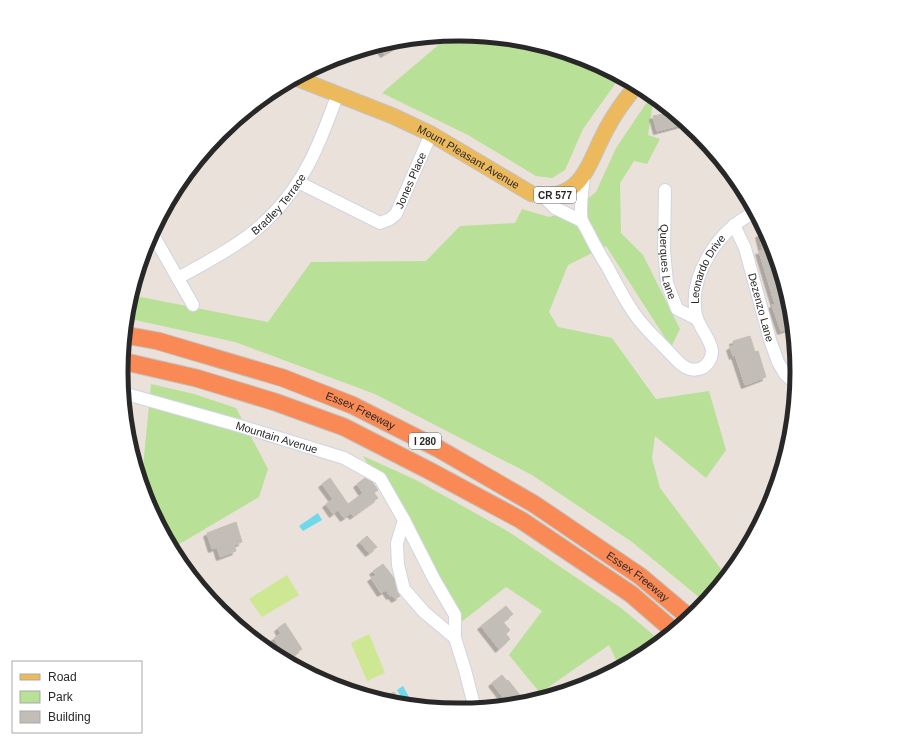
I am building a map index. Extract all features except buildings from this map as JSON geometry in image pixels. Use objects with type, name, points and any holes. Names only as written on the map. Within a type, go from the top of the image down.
[{"type":"highway","name":"Essex Freeway","points":[[130,336],[158,341],[283,378],[352,405],[439,448],[534,504],[640,576],[686,615]]},
{"type":"highway","name":"Essex Freeway","points":[[128,362],[196,378],[275,402],[344,427],[521,520],[631,594],[670,628]]},
{"type":"main road","name":"Mount Pleasant Avenue","points":[[303,80],[393,116],[431,134],[518,187],[532,194],[543,196],[567,191],[584,176],[606,129],[633,90]]},
{"type":"street","name":"Bradley Terrace","points":[[178,278],[238,243],[258,228],[275,212],[307,168],[338,94]]},
{"type":"street","name":"Jones Place","points":[[298,182],[380,223],[390,219],[396,214],[431,134]]},
{"type":"street","points":[[543,196],[556,208],[582,221],[584,176]]},
{"type":"street","name":"Querques Lane","points":[[665,190],[664,250],[666,283],[677,308],[697,319]]},
{"type":"street","name":"Leonardo Drive","points":[[582,221],[636,316],[649,332],[682,366],[693,370],[704,367],[711,359],[712,353],[710,342],[697,319],[695,301],[697,285],[701,272],[707,257],[722,238],[734,225],[751,215]]},
{"type":"street","name":"Dezenzo Lane","points":[[734,225],[745,248],[770,340],[778,362],[791,379]]},
{"type":"street","points":[[156,240],[193,306]]},
{"type":"street","name":"Mountain Avenue","points":[[129,395],[240,426],[344,458],[380,478],[455,615],[455,638],[474,703]]},
{"type":"street","points":[[404,520],[397,543],[398,565],[404,589],[424,612],[455,638]]},
{"type":"green space","points":[[442,42],[481,42],[524,47],[545,52],[586,66],[617,81],[583,129],[565,170],[552,178],[536,176],[468,135],[382,93]]},
{"type":"green space","points":[[649,101],[653,104],[648,135],[660,139],[647,164],[634,161],[620,183],[621,233],[643,255],[680,329],[671,347],[606,246],[568,265],[549,312],[558,327],[612,338],[656,399],[709,391],[726,450],[706,478],[655,436],[652,458],[660,488],[723,572],[701,599],[632,542],[532,475],[375,394],[235,342],[132,319],[137,296],[268,322],[311,262],[426,261],[460,226],[515,223],[522,209],[549,217],[574,210],[596,192],[616,148]]},
{"type":"green space","points":[[151,384],[194,394],[236,408],[268,469],[259,497],[177,546],[153,499],[143,468]]},
{"type":"green space","points":[[363,456],[416,480],[509,532],[621,608],[657,638],[618,664],[609,645],[540,693],[509,655],[542,611],[506,587],[460,623]]},
{"type":"green space","points":[[287,575],[299,595],[262,617],[249,599]]},
{"type":"green space","points":[[369,634],[385,673],[367,681],[351,643]]},
{"type":"water","points":[[318,513],[322,520],[303,531],[299,526]]},
{"type":"water","points":[[403,686],[409,697],[402,699],[397,690]]}]
